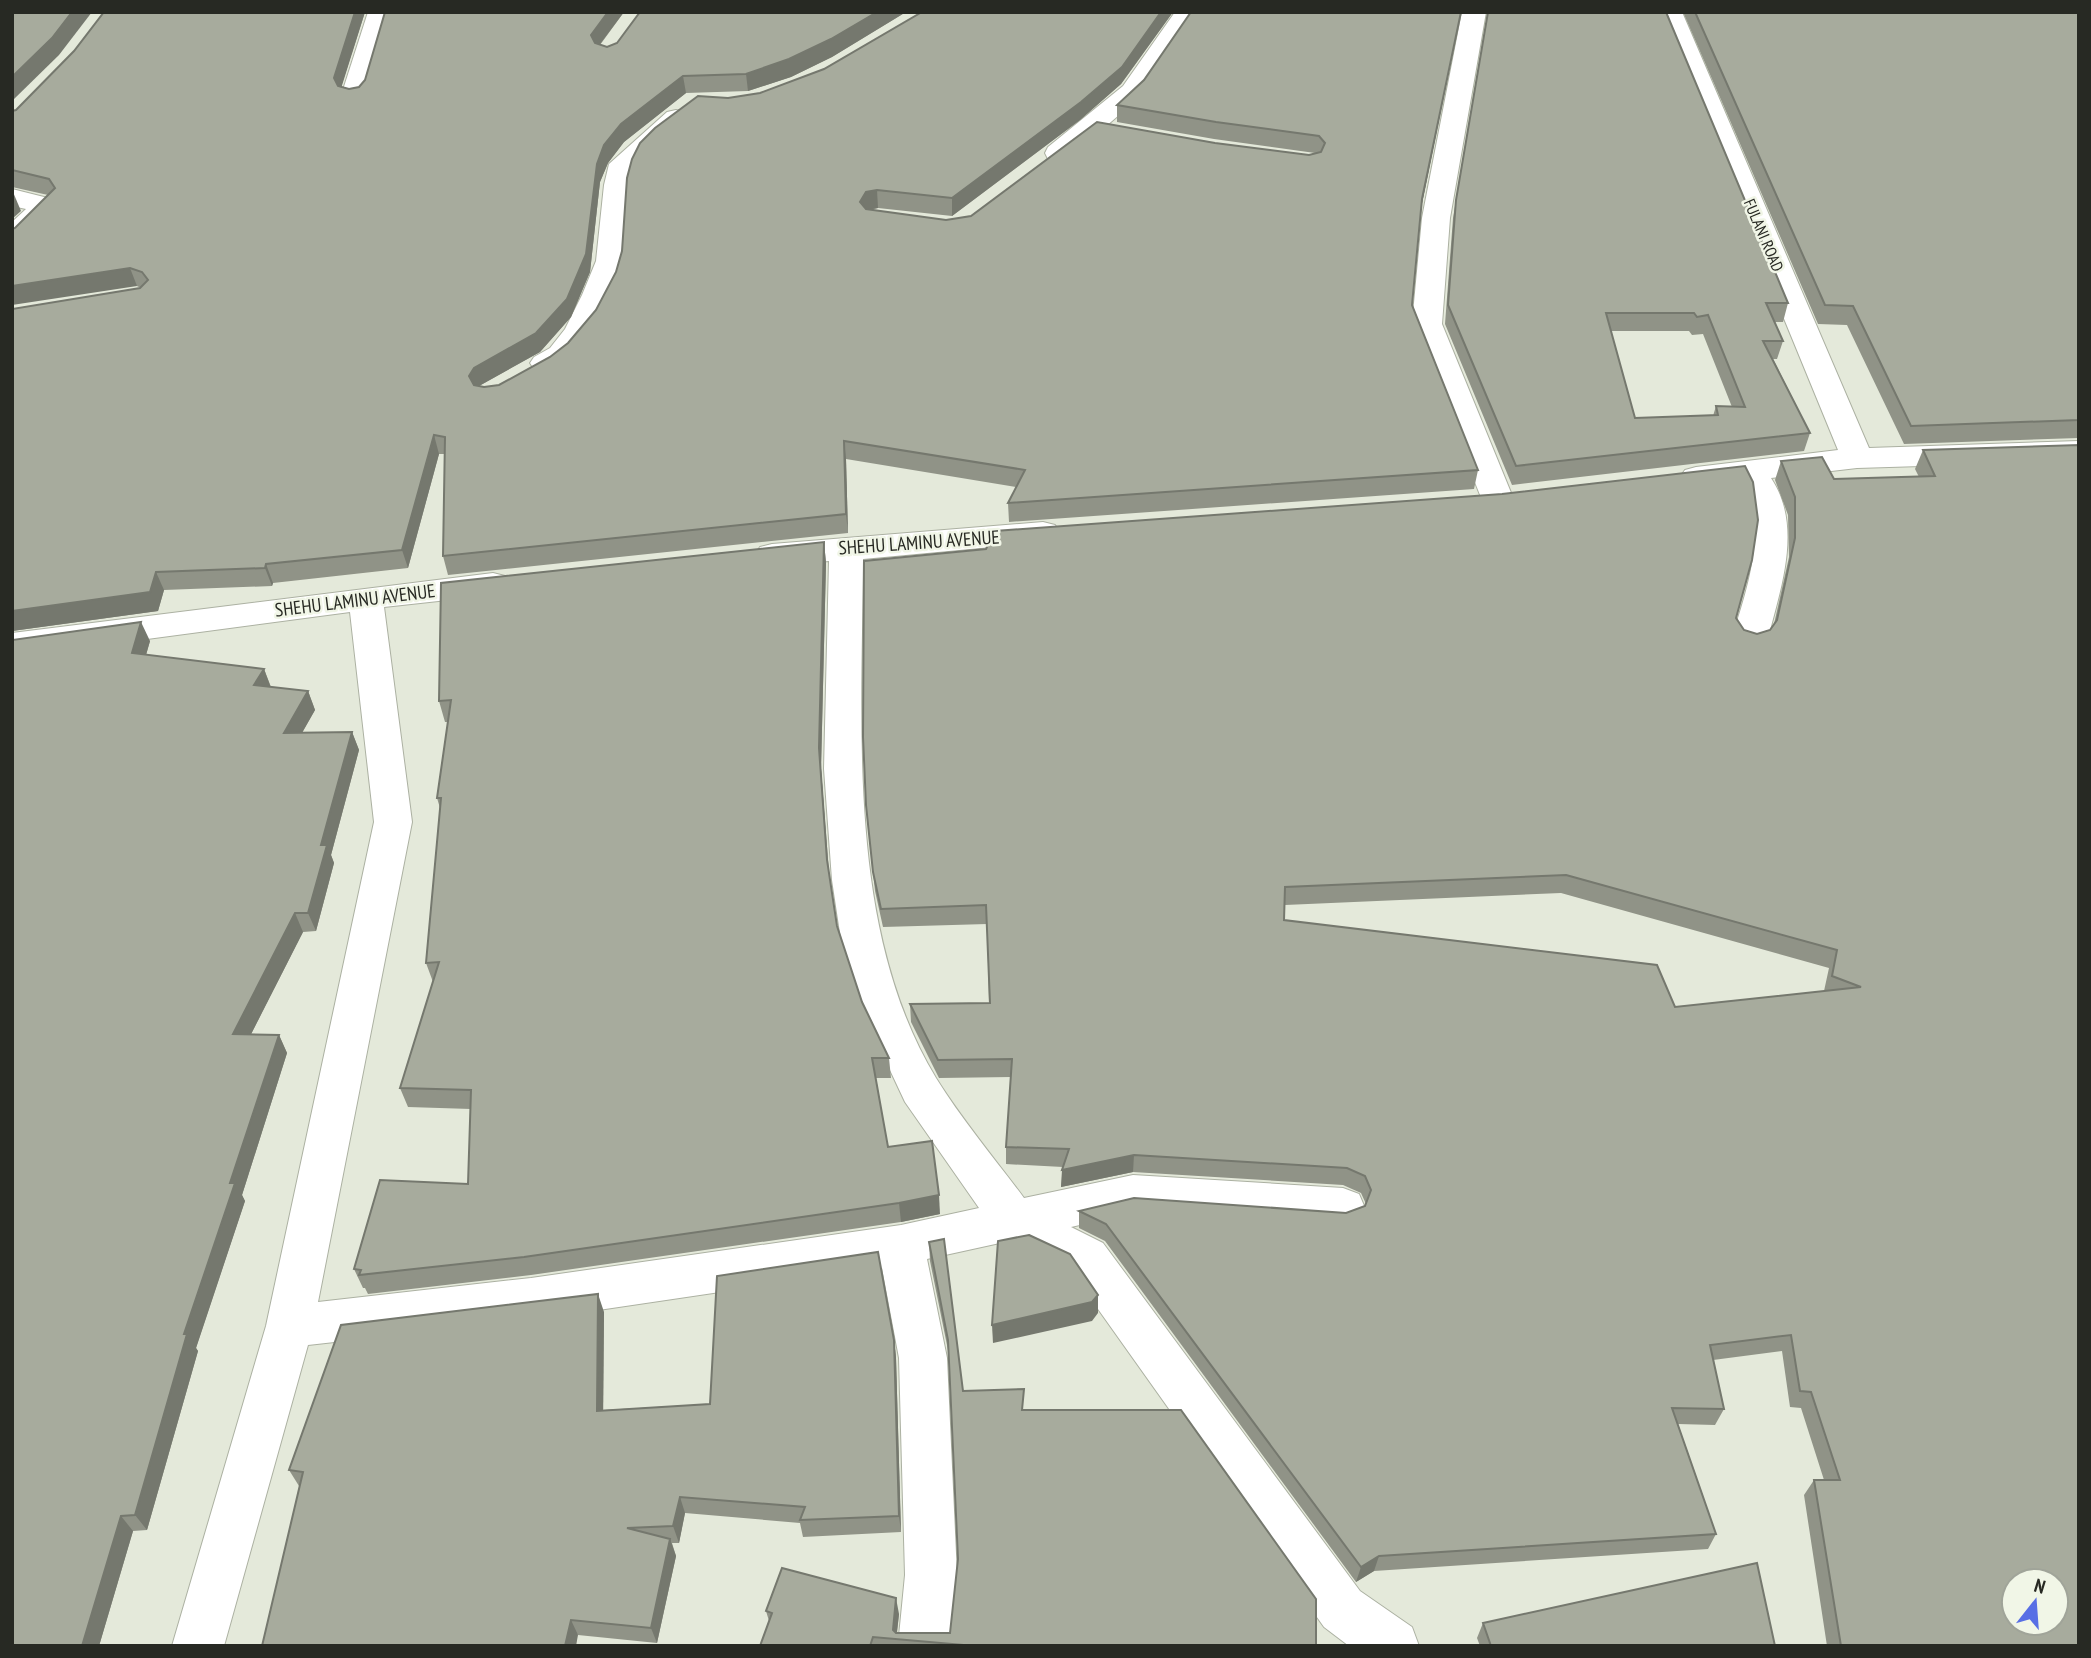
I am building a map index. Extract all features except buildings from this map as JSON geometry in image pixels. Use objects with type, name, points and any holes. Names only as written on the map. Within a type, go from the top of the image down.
[{"type":"street","points":[[354,96],[380,12]]},
{"type":"street","points":[[1037,169],[1091,128],[1132,91],[1188,12]]},
{"type":"street","points":[[1474,12],[1436,218],[1427,324],[1497,500]]},
{"type":"street","name":"FULANI ROAD","points":[[1670,12],[1857,458]]},
{"type":"street","points":[[527,375],[561,354],[579,331],[597,295],[610,261],[618,185],[623,164],[695,102]]},
{"type":"street","points":[[1091,128],[1119,133]]},
{"type":"street","points":[[12,197],[46,206],[12,238]]},
{"type":"street","points":[[1670,480],[1857,458],[2079,452]]},
{"type":"street","points":[[1750,471],[1766,498],[1770,542],[1760,602],[1750,638]]},
{"type":"street","name":"SHEHU LAMINU AVENUE","points":[[736,559],[846,547],[1068,531]]},
{"type":"street","points":[[846,547],[843,769],[852,880],[862,946],[888,1021],[920,1089],[1015,1222],[1087,1257],[1342,1609],[1393,1646]]},
{"type":"street","name":"SHEHU LAMINU AVENUE","points":[[12,645],[366,598],[530,580]]},
{"type":"street","points":[[198,1646],[290,1326],[393,822],[366,598]]},
{"type":"street","points":[[290,1326],[531,1299],[901,1245],[1133,1194],[1343,1208]]},
{"type":"street","points":[[901,1245],[923,1358],[931,1575],[923,1646]]}]
